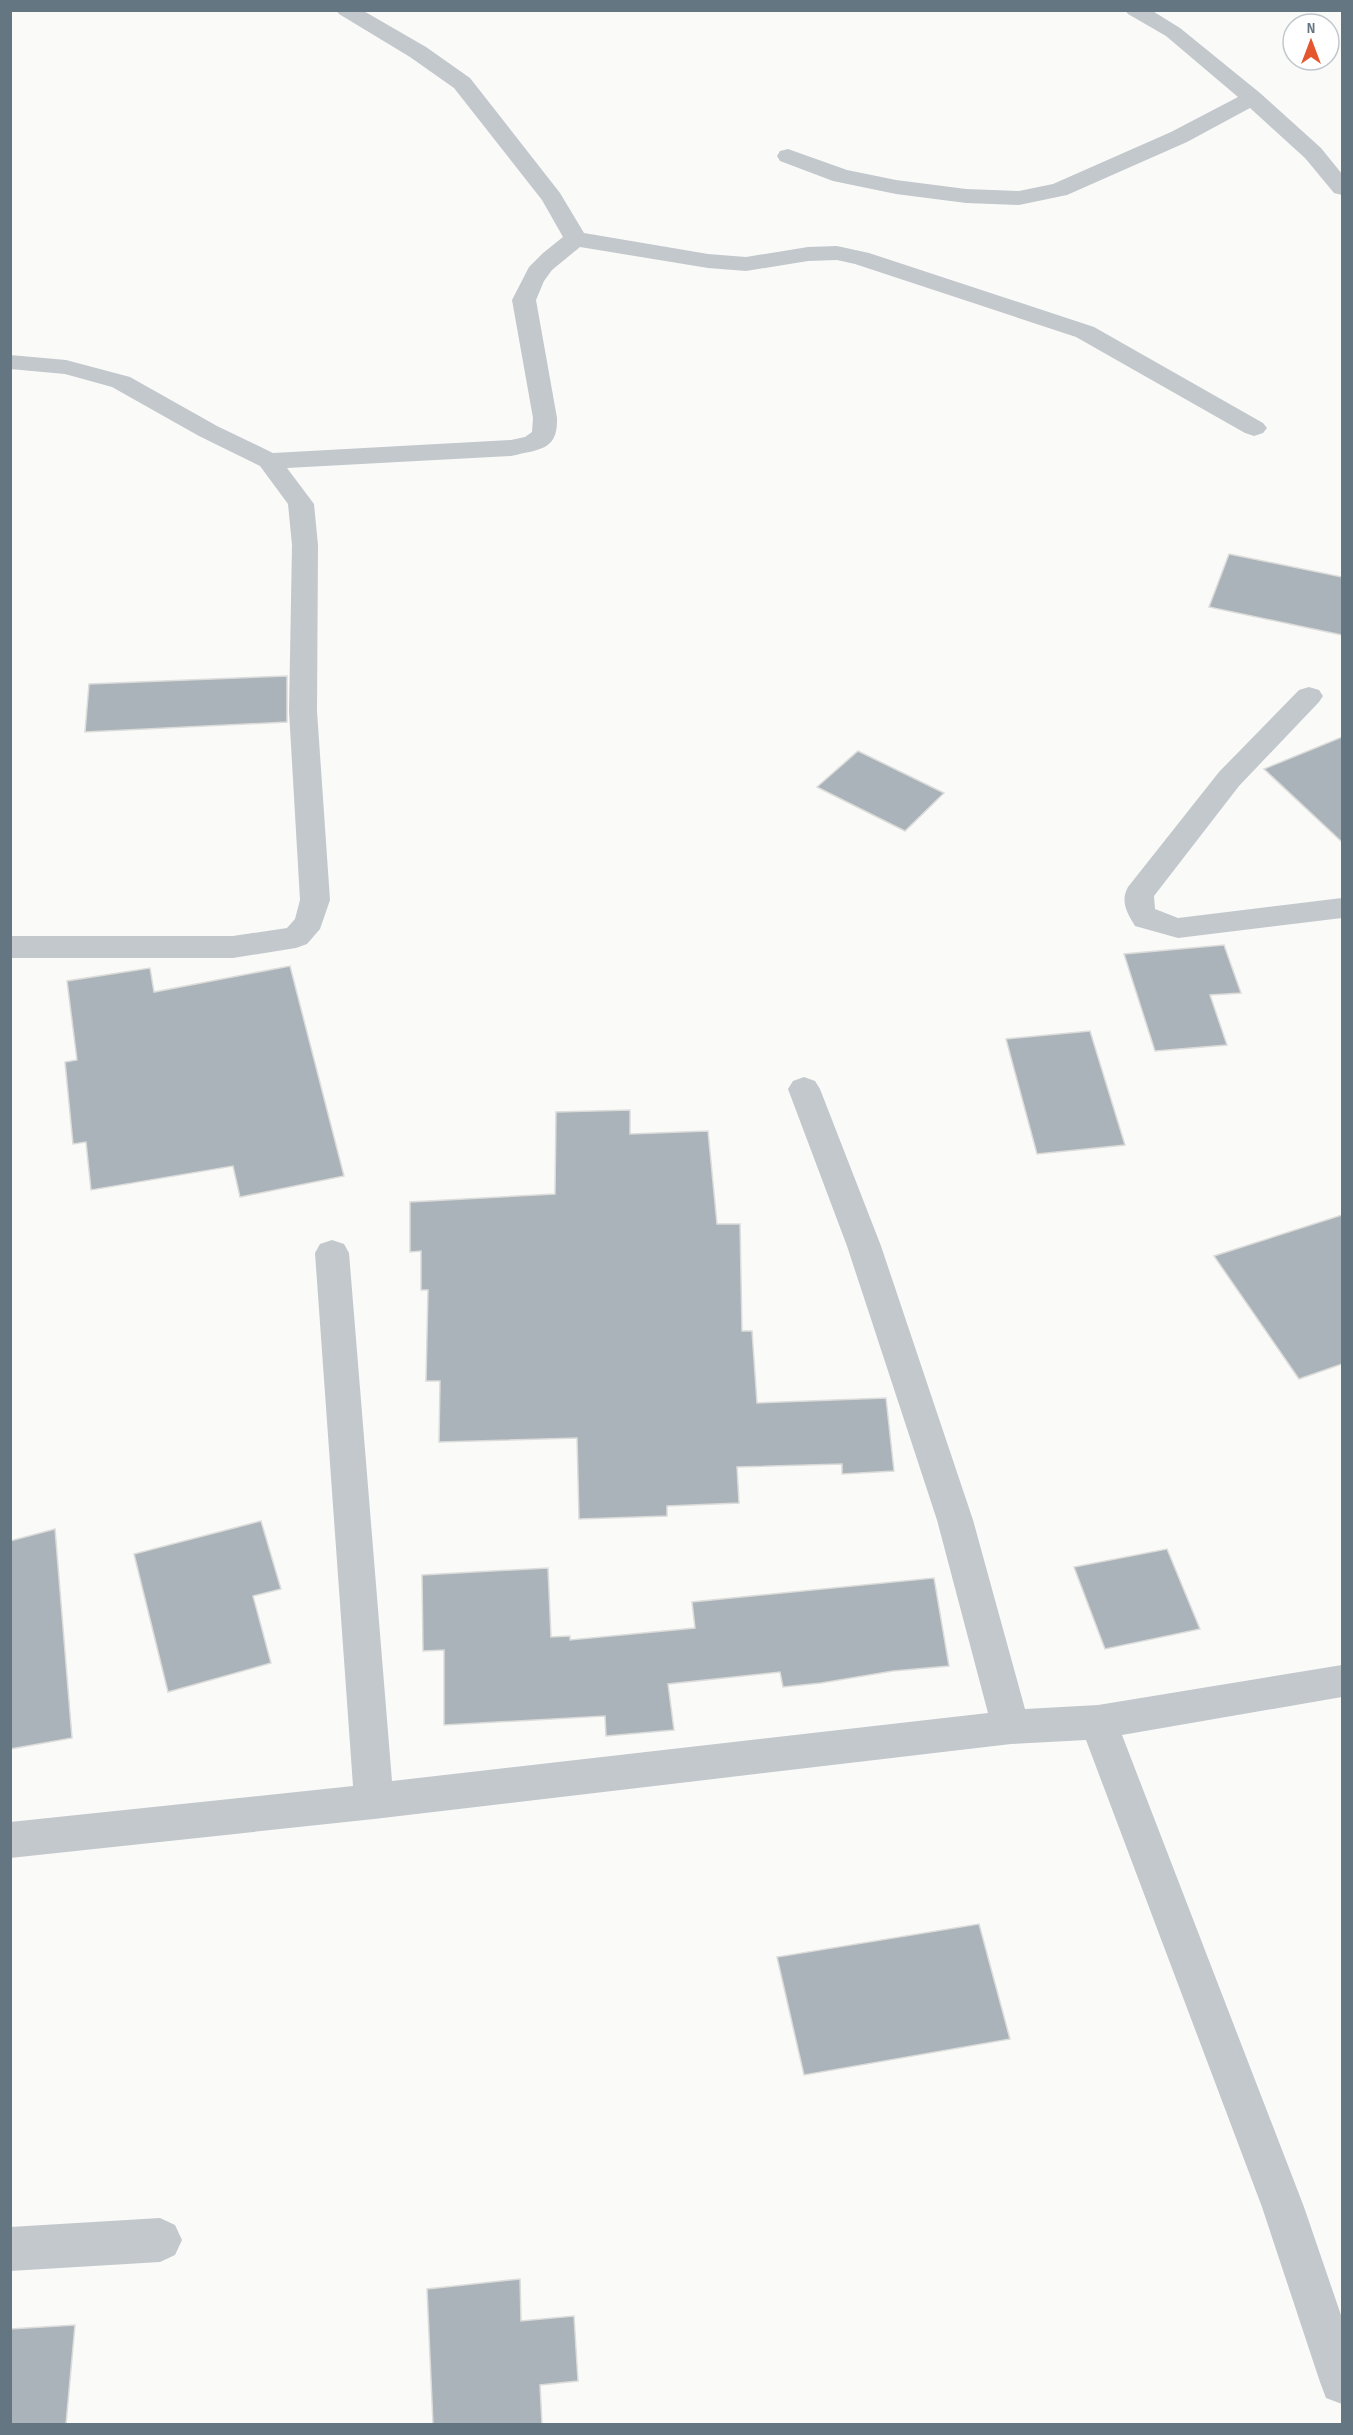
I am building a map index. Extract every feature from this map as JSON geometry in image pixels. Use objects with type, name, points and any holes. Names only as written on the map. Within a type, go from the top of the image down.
[{"type":"street","points":[[346,10],[418,52],[462,83],[552,198],[576,239]]},
{"type":"street","points":[[1135,10],[1173,32],[1252,98],[1313,153],[1342,188]]},
{"type":"street","points":[[788,156],[841,176],[896,187],[966,196],[1019,198],[1059,190],[1179,137],[1252,98]]},
{"type":"street","points":[[269,461],[511,448],[533,443],[545,435],[545,418],[524,300],[529,283],[555,252],[576,239],[698,259],[746,264],[808,254],[837,252],[861,258],[1085,332],[1254,428]]},
{"type":"street","points":[[10,362],[66,367],[122,382],[208,431],[269,461],[301,504],[305,545],[303,711],[315,900],[309,922],[296,937],[233,947],[10,947]]},
{"type":"street","points":[[1309,696],[1222,788],[1139,894],[1140,910],[1146,919],[1178,928],[1342,908]]},
{"type":"street","points":[[804,1089],[864,1246],[955,1520],[1011,1726]]},
{"type":"street","points":[[332,1253],[374,1801]]},
{"type":"street","points":[[10,1840],[374,1801],[1011,1726],[1098,1722],[1342,1681]]},
{"type":"street","points":[[1098,1722],[1283,2207],[1342,2382]]},
{"type":"street","points":[[10,2248],[159,2240]]},
{"type":"building","points":[[1229,554],[1342,577],[1342,635],[1209,607]]},
{"type":"building","points":[[287,676],[287,722],[85,732],[89,684]]},
{"type":"building","points":[[1342,737],[1342,842],[1264,769]]},
{"type":"building","points":[[858,751],[944,793],[905,831],[817,787]]},
{"type":"building","points":[[1224,945],[1241,993],[1210,995],[1227,1045],[1155,1051],[1124,954]]},
{"type":"building","points":[[290,966],[344,1176],[240,1197],[233,1166],[91,1190],[86,1142],[73,1144],[65,1062],[77,1060],[67,981],[150,968],[154,992]]},
{"type":"building","points":[[1090,1031],[1125,1145],[1037,1154],[1006,1039]]},
{"type":"building","points":[[630,1110],[630,1134],[708,1131],[717,1224],[740,1224],[742,1331],[752,1331],[757,1403],[886,1398],[894,1471],[842,1474],[842,1464],[737,1467],[739,1503],[667,1506],[667,1516],[579,1519],[577,1438],[439,1442],[440,1381],[426,1381],[428,1290],[421,1290],[421,1251],[410,1252],[410,1202],[555,1194],[556,1112]]},
{"type":"building","points":[[1342,1215],[1342,1364],[1299,1379],[1214,1256]]},
{"type":"building","points":[[261,1521],[281,1589],[253,1596],[271,1663],[168,1692],[134,1554]]},
{"type":"building","points":[[55,1529],[72,1738],[10,1749],[10,1541]]},
{"type":"building","points":[[1167,1549],[1200,1629],[1105,1649],[1074,1567]]},
{"type":"building","points":[[548,1568],[551,1637],[570,1636],[570,1640],[695,1628],[692,1602],[934,1578],[949,1666],[893,1671],[783,1687],[780,1672],[668,1684],[674,1730],[606,1736],[605,1716],[444,1725],[444,1650],[423,1651],[422,1575]]},
{"type":"building","points":[[979,1924],[1010,2039],[804,2075],[777,1957]]},
{"type":"building","points":[[520,2279],[521,2321],[574,2316],[578,2381],[540,2385],[542,2424],[433,2424],[427,2289]]},
{"type":"building","points":[[75,2325],[66,2424],[10,2424],[10,2329]]}]
